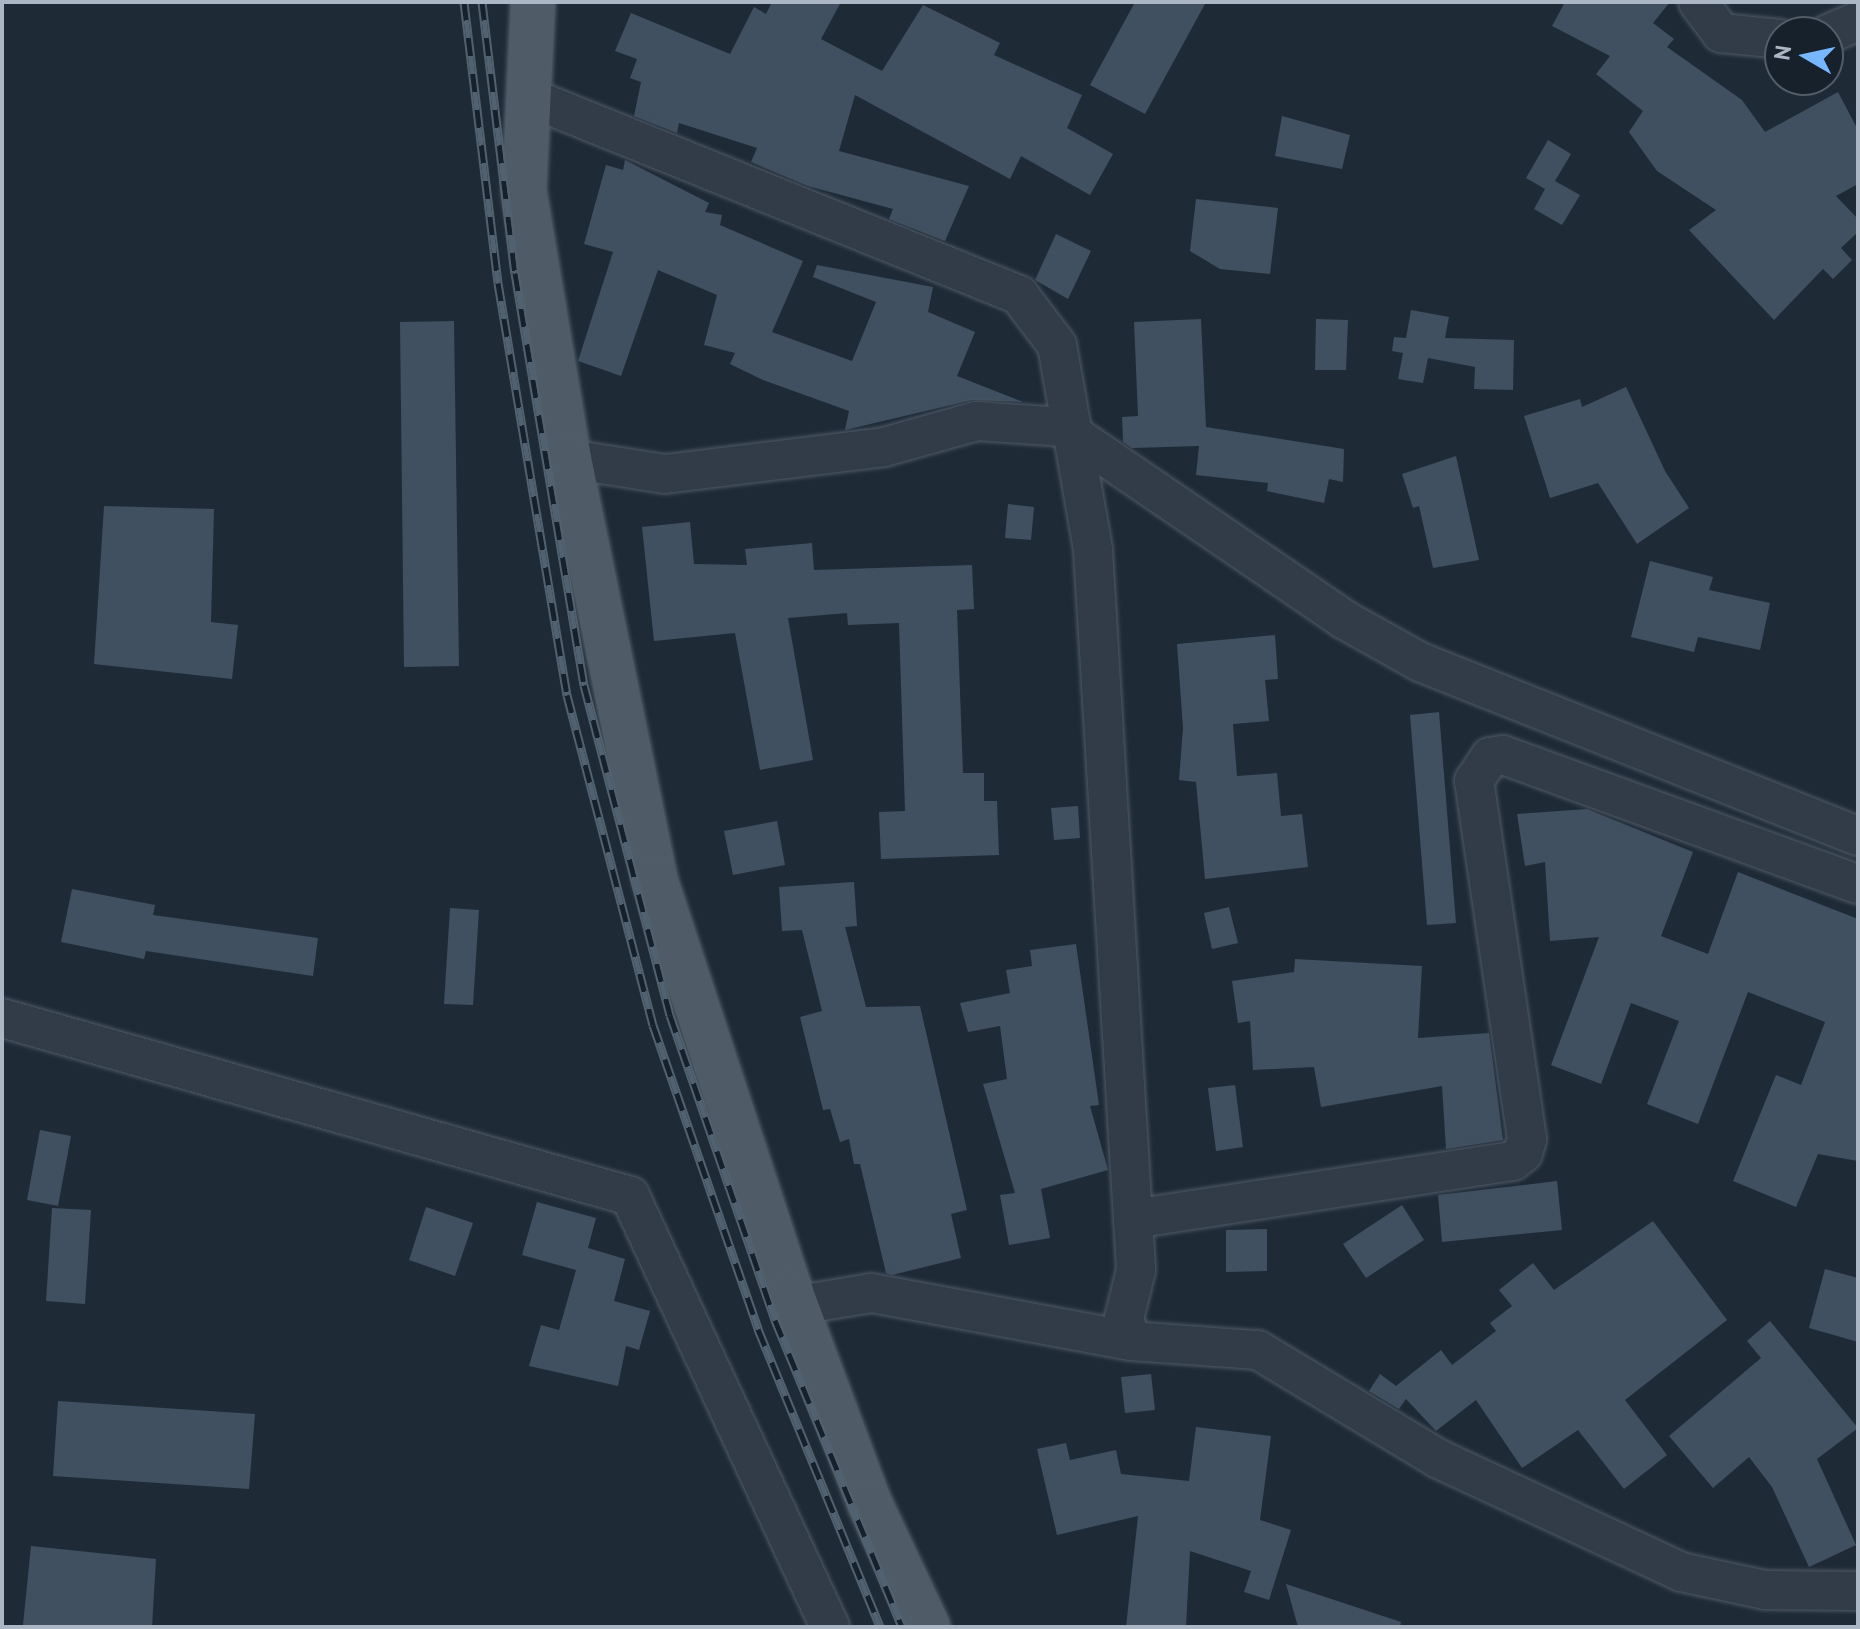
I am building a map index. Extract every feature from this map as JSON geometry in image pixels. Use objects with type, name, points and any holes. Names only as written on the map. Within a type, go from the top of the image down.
[{"type":"main road","points":[[533,2],[526,96],[524,190],[569,459],[655,879],[799,1305],[870,1504],[928,1627]]},
{"type":"street","points":[[1698,2],[1721,33],[1764,37]]},
{"type":"street","points":[[526,96],[1019,295],[1057,345],[1093,550],[1136,1270],[1124,1319],[1131,1341]]},
{"type":"street","points":[[569,459],[665,474],[884,447],[977,421],[1062,427],[1343,619],[1420,662],[1858,836]]},
{"type":"street","points":[[1133,1219],[1513,1161],[1523,1153],[1527,1139],[1474,781],[1490,757],[1503,755],[1858,884]]},
{"type":"street","points":[[2,1018],[630,1196],[830,1627]]},
{"type":"street","points":[[799,1305],[871,1293],[1131,1341],[1258,1350],[1439,1459],[1681,1572],[1765,1590],[1858,1591]]},
{"type":"building","points":[[772,2],[841,2],[821,39],[882,71],[923,5],[1000,43],[994,55],[1082,95],[1067,128],[1113,154],[1090,195],[1021,156],[1010,179],[855,95],[839,151],[969,186],[945,241],[889,219],[893,209],[808,186],[751,162],[757,148],[679,123],[677,133],[634,116],[641,82],[630,78],[637,59],[615,51],[631,13],[730,54],[754,7],[766,14]]},
{"type":"building","points":[[1135,2],[1206,2],[1145,114],[1090,85]]},
{"type":"building","points":[[1565,2],[1670,2],[1653,23],[1674,39],[1667,47],[1742,100],[1765,132],[1831,96],[1840,96],[1858,130],[1858,184],[1836,196],[1858,219],[1858,232],[1841,248],[1852,260],[1833,279],[1823,269],[1774,320],[1689,230],[1716,210],[1657,171],[1629,132],[1643,111],[1596,74],[1610,56],[1552,26]]},
{"type":"building","points":[[1282,116],[1350,135],[1342,169],[1275,156]]},
{"type":"building","points":[[1548,140],[1571,154],[1555,181],[1580,195],[1562,225],[1534,209],[1545,189],[1526,178]]},
{"type":"building","points":[[625,160],[709,203],[705,212],[722,215],[720,225],[803,261],[772,332],[852,361],[876,302],[813,277],[817,265],[933,287],[928,312],[975,332],[957,376],[1023,402],[972,400],[845,430],[849,411],[763,380],[730,364],[735,353],[704,345],[717,295],[658,270],[621,376],[578,361],[613,252],[584,244],[606,165],[623,170]]},
{"type":"building","points":[[1196,199],[1278,208],[1270,274],[1220,269],[1190,251]]},
{"type":"building","points":[[1056,234],[1091,251],[1068,299],[1035,280]]},
{"type":"building","points":[[1411,310],[1449,317],[1445,338],[1514,340],[1513,390],[1474,389],[1475,367],[1428,358],[1423,383],[1398,379],[1403,353],[1392,351],[1394,337],[1406,338]]},
{"type":"building","points":[[1201,319],[1206,427],[1344,449],[1343,482],[1329,479],[1324,503],[1267,491],[1268,483],[1196,475],[1199,446],[1132,448],[1123,442],[1122,417],[1138,416],[1134,322]]},
{"type":"building","points":[[1316,319],[1348,320],[1346,370],[1315,370]]},
{"type":"building","points":[[454,321],[459,666],[404,667],[400,322]]},
{"type":"building","points":[[1626,387],[1665,471],[1689,508],[1637,544],[1598,483],[1550,498],[1524,416],[1580,399],[1582,407]]},
{"type":"building","points":[[1456,456],[1479,560],[1433,568],[1419,506],[1413,508],[1402,474]]},
{"type":"building","points":[[1008,504],[1034,507],[1031,540],[1005,538]]},
{"type":"building","points":[[104,506],[214,509],[211,622],[238,625],[232,679],[94,664]]},
{"type":"building","points":[[690,522],[694,564],[747,565],[745,549],[812,543],[814,570],[972,565],[974,609],[957,610],[963,773],[984,773],[984,801],[997,801],[999,855],[881,859],[879,812],[905,811],[899,623],[848,625],[847,613],[788,618],[813,760],[760,770],[735,633],[654,641],[642,527]]},
{"type":"building","points":[[1650,561],[1713,577],[1709,590],[1770,603],[1760,650],[1698,637],[1694,652],[1631,637]]},
{"type":"building","points":[[1275,635],[1278,679],[1265,680],[1269,721],[1233,724],[1237,776],[1277,773],[1281,816],[1302,814],[1308,867],[1205,879],[1196,782],[1179,780],[1183,728],[1177,644]]},
{"type":"building","points":[[1439,712],[1456,923],[1427,925],[1410,715]]},
{"type":"building","points":[[1078,806],[1080,838],[1054,840],[1051,808]]},
{"type":"building","points":[[1587,809],[1693,852],[1661,936],[1708,954],[1738,872],[1858,919],[1858,1161],[1818,1154],[1796,1207],[1733,1181],[1776,1075],[1801,1085],[1825,1022],[1748,992],[1698,1124],[1647,1104],[1679,1021],[1631,1003],[1601,1084],[1551,1065],[1599,937],[1550,941],[1545,862],[1525,866],[1517,814]]},
{"type":"building","points":[[777,821],[785,865],[733,875],[724,831]]},
{"type":"building","points":[[854,882],[857,926],[845,927],[866,1007],[920,1006],[967,1210],[951,1214],[961,1258],[892,1275],[886,1273],[860,1164],[854,1164],[849,1139],[840,1142],[830,1109],[823,1110],[800,1017],[822,1011],[802,930],[782,931],[779,887]]},
{"type":"building","points":[[72,889],[155,905],[153,915],[318,938],[313,976],[146,951],[144,959],[61,942]]},
{"type":"building","points":[[1229,907],[1238,943],[1212,949],[1204,913]]},
{"type":"building","points":[[450,908],[479,910],[473,1005],[444,1004]]},
{"type":"building","points":[[1076,944],[1099,1105],[1090,1106],[1108,1170],[1041,1189],[1050,1238],[1009,1245],[1000,1195],[1015,1193],[983,1084],[1007,1079],[1000,1026],[968,1032],[960,1003],[1010,993],[1006,970],[1032,966],[1030,950]]},
{"type":"building","points":[[1295,959],[1422,966],[1418,1038],[1489,1033],[1503,1140],[1446,1149],[1442,1086],[1321,1107],[1314,1067],[1253,1070],[1250,1021],[1238,1023],[1232,981],[1294,972]]},
{"type":"building","points":[[1235,1085],[1243,1147],[1216,1151],[1208,1088]]},
{"type":"building","points":[[40,1130],[71,1136],[58,1206],[27,1200]]},
{"type":"building","points":[[1557,1181],[1562,1230],[1442,1242],[1438,1195]]},
{"type":"building","points":[[537,1202],[596,1218],[588,1248],[625,1259],[614,1301],[650,1311],[639,1350],[626,1346],[618,1386],[529,1366],[541,1325],[559,1330],[576,1270],[522,1255]]},
{"type":"building","points":[[1402,1205],[1424,1240],[1366,1278],[1343,1244]]},
{"type":"building","points":[[426,1207],[473,1223],[455,1276],[409,1260]]},
{"type":"building","points":[[52,1208],[91,1210],[85,1304],[46,1301]]},
{"type":"building","points":[[1653,1221],[1727,1320],[1625,1400],[1667,1455],[1624,1489],[1578,1430],[1522,1468],[1476,1400],[1436,1431],[1406,1399],[1399,1409],[1369,1391],[1380,1374],[1396,1386],[1441,1350],[1452,1365],[1496,1331],[1490,1323],[1512,1306],[1499,1290],[1533,1263],[1554,1290]]},
{"type":"building","points":[[1267,1229],[1267,1271],[1226,1272],[1226,1230]]},
{"type":"building","points":[[1825,1269],[1858,1278],[1858,1342],[1809,1328]]},
{"type":"building","points":[[1770,1321],[1858,1428],[1817,1459],[1856,1545],[1809,1567],[1772,1487],[1749,1457],[1713,1488],[1669,1436],[1761,1358],[1747,1341]]},
{"type":"building","points":[[1151,1374],[1155,1410],[1125,1413],[1121,1377]]},
{"type":"building","points":[[58,1401],[255,1414],[249,1489],[53,1476]]},
{"type":"building","points":[[1196,1427],[1271,1436],[1260,1520],[1291,1530],[1269,1600],[1244,1592],[1251,1571],[1190,1551],[1186,1627],[1126,1627],[1138,1516],[1057,1535],[1037,1449],[1066,1443],[1070,1460],[1116,1450],[1121,1474],[1189,1481]]},
{"type":"building","points":[[31,1546],[156,1559],[152,1627],[23,1625]]},
{"type":"building","points":[[1286,1584],[1401,1622],[1400,1627],[1298,1627]]},
{"type":"railway","points":[[464,2],[498,283],[567,695],[653,1025],[758,1329],[880,1627]]},
{"type":"railway","points":[[482,2],[515,273],[584,685],[670,1015],[775,1320],[902,1627]]}]
